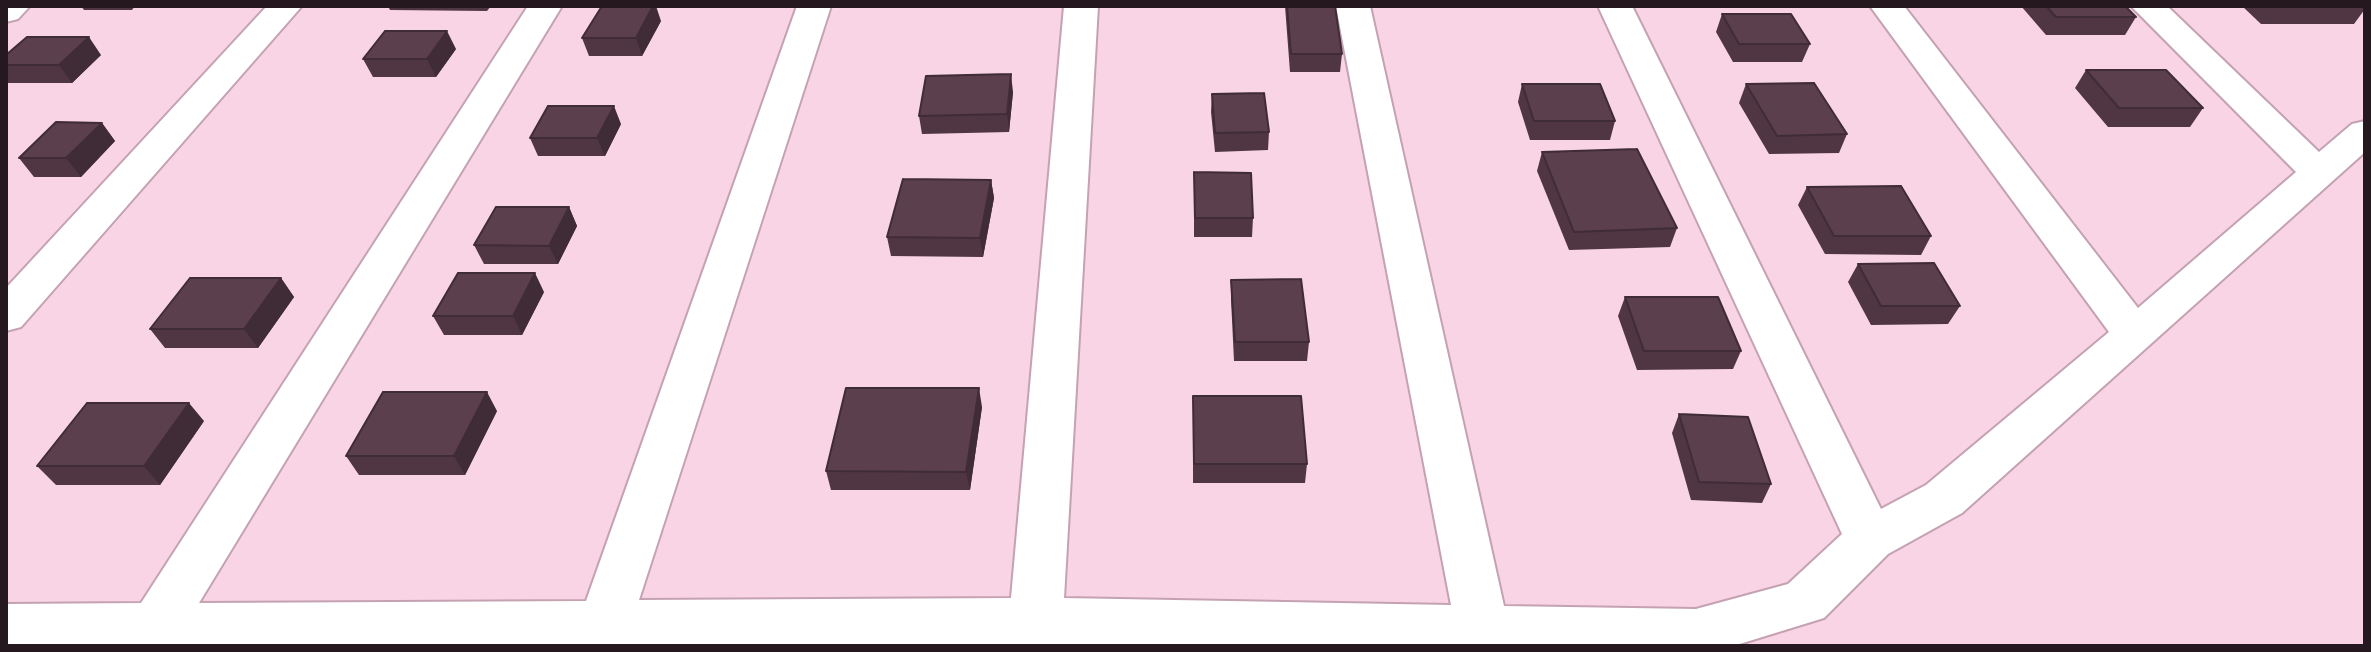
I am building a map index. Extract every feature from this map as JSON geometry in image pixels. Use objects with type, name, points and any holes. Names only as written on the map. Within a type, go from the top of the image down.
[{"type":"street","points":[[6,12],[13,6]]},
{"type":"street","points":[[6,316],[285,6]]},
{"type":"street","points":[[156,626],[545,6]]},
{"type":"street","points":[[605,623],[814,6]]},
{"type":"street","points":[[1036,621],[1081,6]]},
{"type":"street","points":[[1353,6],[1482,627]]},
{"type":"street","points":[[1615,6],[1870,539]]},
{"type":"street","points":[[1887,6],[2135,335]]},
{"type":"street","points":[[2148,6],[2319,173]]},
{"type":"street","points":[[6,628],[1036,621],[1696,633],[1805,602],[1870,539],[1944,499],[2365,132]]},
{"type":"building","points":[[602,6],[653,6],[636,38],[582,38]]},
{"type":"building","points":[[1287,6],[1335,6],[1342,54],[1291,54]]},
{"type":"building","points":[[2046,6],[2125,6],[2136,17],[2056,17]]},
{"type":"building","points":[[1722,14],[1791,14],[1810,44],[1739,44]]},
{"type":"building","points":[[385,31],[447,31],[427,59],[363,59]]},
{"type":"building","points":[[27,37],[89,37],[59,65],[6,65],[6,55]]},
{"type":"building","points":[[2086,70],[2166,70],[2203,108],[2119,108]]},
{"type":"building","points":[[1011,74],[1007,114],[919,116],[926,76]]},
{"type":"building","points":[[1814,83],[1847,134],[1777,136],[1746,84]]},
{"type":"building","points":[[1522,84],[1600,84],[1615,121],[1534,121]]},
{"type":"building","points":[[1264,93],[1269,132],[1215,133],[1212,94]]},
{"type":"building","points":[[548,106],[614,106],[597,138],[530,138]]},
{"type":"building","points":[[56,122],[102,123],[66,158],[19,158]]},
{"type":"building","points":[[1637,149],[1677,228],[1574,232],[1542,152]]},
{"type":"building","points":[[1194,172],[1251,173],[1253,218],[1195,218]]},
{"type":"building","points":[[903,179],[991,180],[980,238],[887,237]]},
{"type":"building","points":[[1901,186],[1931,236],[1834,236],[1807,187]]},
{"type":"building","points":[[496,207],[569,207],[549,246],[474,245]]},
{"type":"building","points":[[1934,263],[1960,306],[1881,306],[1858,264]]},
{"type":"building","points":[[458,273],[535,273],[513,316],[433,316]]},
{"type":"building","points":[[190,278],[281,278],[244,329],[150,329]]},
{"type":"building","points":[[1301,279],[1309,342],[1235,342],[1231,280]]},
{"type":"building","points":[[1625,297],[1718,297],[1741,351],[1644,351]]},
{"type":"building","points":[[846,388],[979,388],[966,472],[826,471]]},
{"type":"building","points":[[383,392],[487,392],[454,456],[346,456]]},
{"type":"building","points":[[1193,396],[1301,396],[1307,464],[1194,464]]},
{"type":"building","points":[[87,403],[189,403],[144,466],[37,466]]},
{"type":"building","points":[[1679,414],[1748,417],[1771,484],[1699,482]]}]
